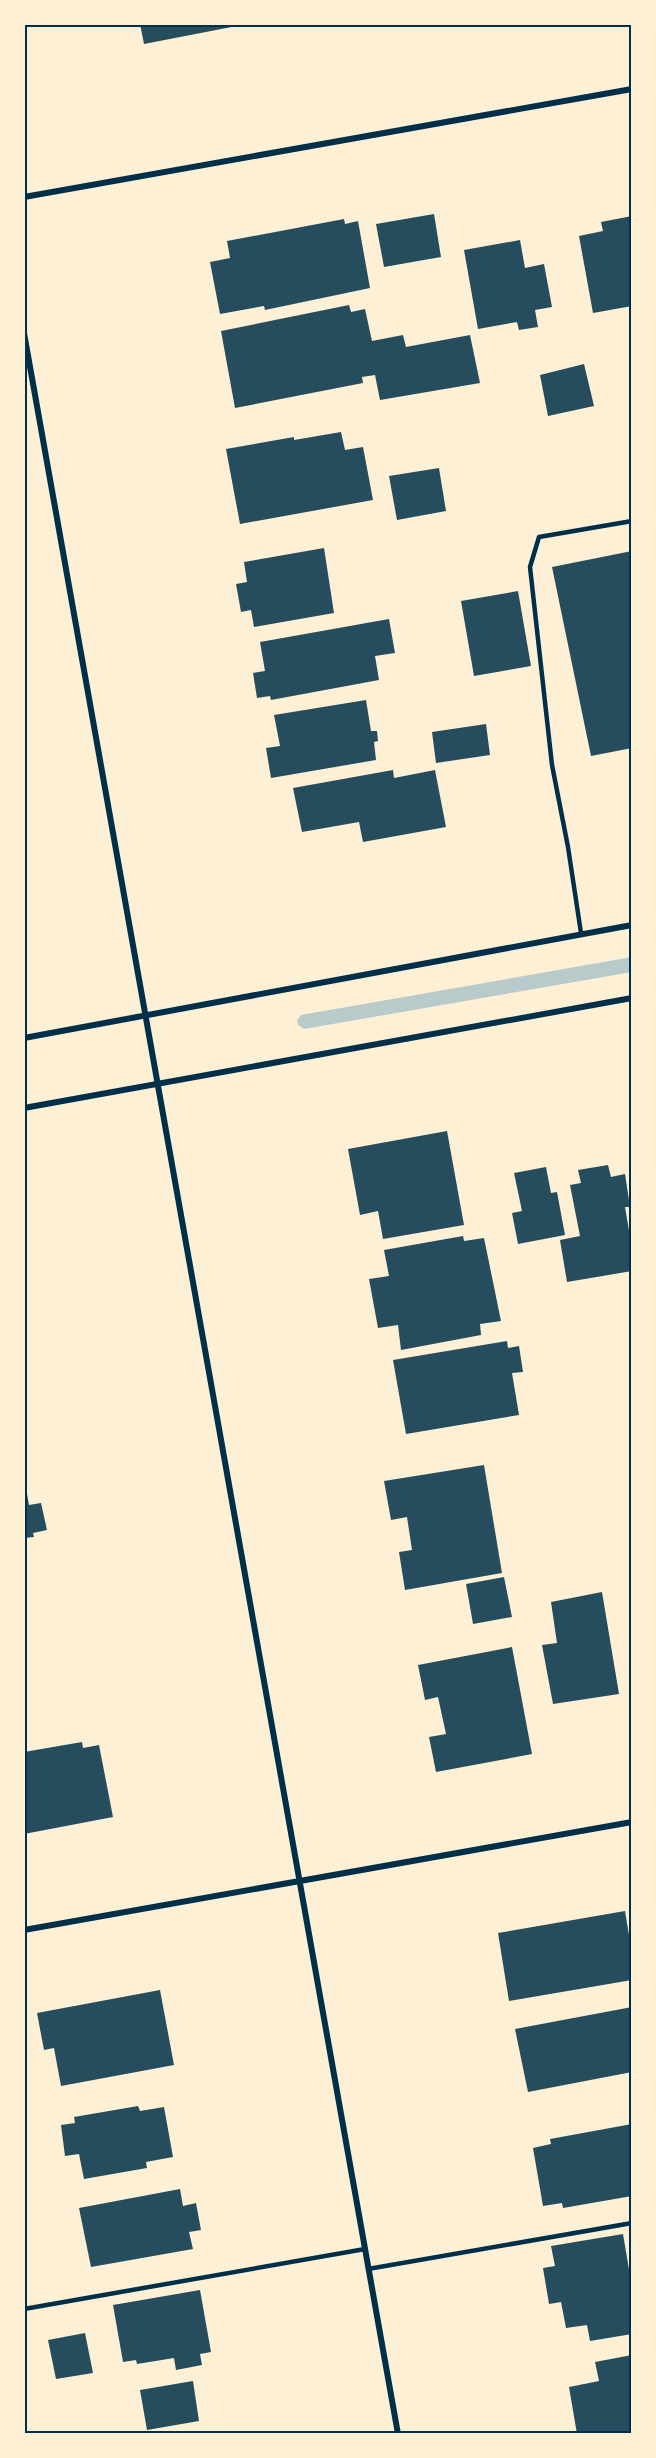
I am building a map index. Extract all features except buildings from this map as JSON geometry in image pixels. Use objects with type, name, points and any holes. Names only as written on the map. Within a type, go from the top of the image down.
[{"type":"street","points":[[24,197],[632,89]]},
{"type":"street","points":[[24,333],[398,2434]]},
{"type":"street","points":[[24,1038],[632,925]]},
{"type":"street","points":[[24,1108],[632,998]]},
{"type":"street","points":[[24,1930],[632,1822]]},
{"type":"lane","points":[[581,933],[568,846],[552,765],[530,567],[540,537],[632,520]]},
{"type":"lane","points":[[368,2269],[632,2223]]},
{"type":"lane","points":[[24,2309],[365,2249]]},
{"type":"shaded area","points":[[632,957],[632,972],[304,1029],[298,1025],[297,1020],[301,1015]]}]
